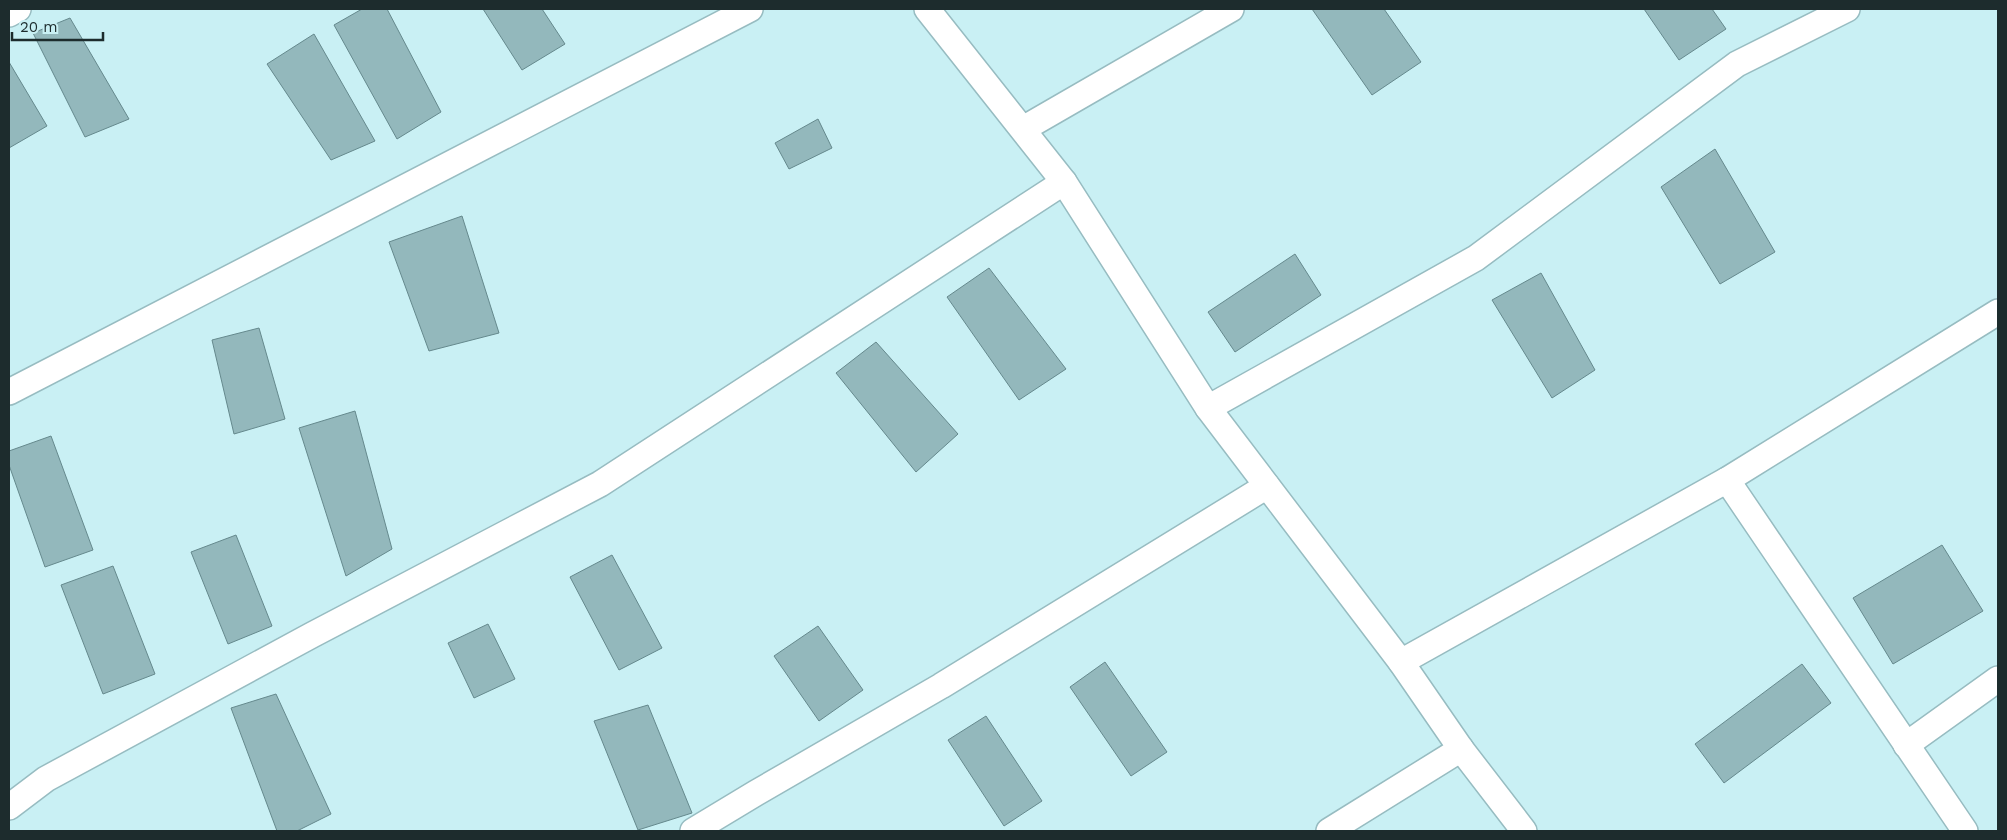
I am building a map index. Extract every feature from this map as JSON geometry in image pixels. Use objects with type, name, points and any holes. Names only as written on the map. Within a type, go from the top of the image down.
[{"type":"street","points":[[9,14],[18,9]]},
{"type":"street","points":[[9,392],[750,9]]},
{"type":"street","points":[[927,9],[1064,182],[1208,408],[1400,662],[1461,749],[1524,831]]},
{"type":"street","points":[[1023,129],[1231,9]]},
{"type":"street","points":[[1208,408],[1476,258],[1737,64],[1847,9]]},
{"type":"street","points":[[9,807],[46,779],[312,635],[600,484],[1064,182]]},
{"type":"street","points":[[1400,662],[1726,480],[1998,312]]},
{"type":"street","points":[[1726,480],[1965,831]]},
{"type":"street","points":[[693,831],[941,686],[1267,486]]},
{"type":"street","points":[[1906,746],[1998,679]]},
{"type":"street","points":[[1329,831],[1461,749]]},
{"type":"building","points":[[362,9],[387,9],[441,112],[397,139],[334,25]]},
{"type":"building","points":[[483,9],[542,9],[565,44],[522,70]]},
{"type":"building","points":[[1312,9],[1384,9],[1421,62],[1372,95]]},
{"type":"building","points":[[1644,9],[1712,9],[1726,29],[1679,60]]},
{"type":"building","points":[[70,18],[129,119],[85,137],[33,33]]},
{"type":"building","points":[[314,34],[375,141],[331,160],[267,64]]},
{"type":"building","points":[[9,62],[47,126],[9,148]]},
{"type":"building","points":[[818,119],[832,148],[789,169],[775,143]]},
{"type":"building","points":[[1715,149],[1775,252],[1720,284],[1661,187]]},
{"type":"building","points":[[462,216],[499,333],[429,351],[389,242]]},
{"type":"building","points":[[1295,254],[1321,295],[1235,352],[1208,312]]},
{"type":"building","points":[[989,268],[1066,369],[1019,400],[947,297]]},
{"type":"building","points":[[1541,273],[1595,370],[1552,398],[1492,300]]},
{"type":"building","points":[[259,328],[285,419],[234,434],[212,340]]},
{"type":"building","points":[[876,342],[958,434],[916,472],[836,373]]},
{"type":"building","points":[[355,411],[392,549],[346,576],[299,428]]},
{"type":"building","points":[[51,436],[93,550],[45,567],[9,465],[9,451]]},
{"type":"building","points":[[236,535],[272,626],[228,644],[191,552]]},
{"type":"building","points":[[1942,545],[1983,611],[1893,664],[1853,598]]},
{"type":"building","points":[[612,555],[662,648],[619,670],[570,577]]},
{"type":"building","points":[[113,566],[155,674],[103,694],[61,585]]},
{"type":"building","points":[[488,624],[515,679],[474,698],[448,643]]},
{"type":"building","points":[[818,626],[863,690],[819,721],[774,656]]},
{"type":"building","points":[[1105,662],[1167,752],[1131,776],[1070,687]]},
{"type":"building","points":[[1802,664],[1831,703],[1724,783],[1695,744]]},
{"type":"building","points":[[276,694],[331,814],[297,831],[277,831],[231,708]]},
{"type":"building","points":[[648,705],[692,813],[638,830],[594,721]]},
{"type":"building","points":[[986,716],[1042,801],[1004,826],[948,740]]}]
